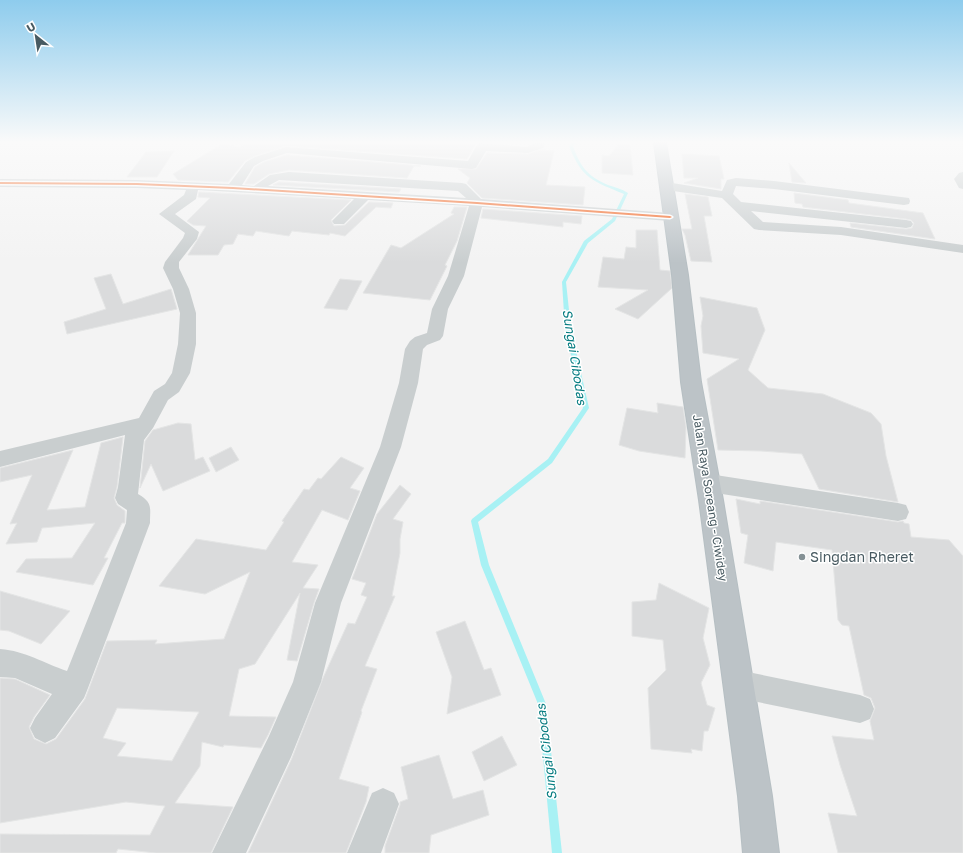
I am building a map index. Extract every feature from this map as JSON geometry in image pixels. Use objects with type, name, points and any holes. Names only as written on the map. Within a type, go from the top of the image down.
[{"type":"highway","name":"Jalan Raya Soreang - Ciwidey","points":[[666,183],[680,275],[691,382],[709,483],[755,796],[761,853]]},
{"type":"street","points":[[0,183],[195,186],[365,196],[470,195]]},
{"type":"street","points":[[232,188],[236,183]]},
{"type":"street","points":[[258,190],[265,183]]},
{"type":"street","points":[[356,183],[470,195],[589,211],[670,217]]},
{"type":"street","points":[[230,853],[260,790],[308,681],[327,604],[379,480],[393,442],[408,392],[414,349],[416,345],[434,336],[440,309],[456,276],[471,183]]},
{"type":"street","points":[[726,195],[732,183]]},
{"type":"street","points":[[746,183],[904,200]]},
{"type":"street","points":[[45,728],[74,688],[96,636],[138,523],[139,506],[126,498],[129,487],[134,438],[146,423],[161,396],[172,388],[180,373],[188,344],[188,313],[181,289],[172,268],[172,262],[190,239],[192,232],[166,214],[191,196],[190,193],[195,186]]},
{"type":"street","points":[[666,186],[726,195],[759,226],[841,231],[963,248]]},
{"type":"street","points":[[339,221],[365,196]]},
{"type":"street","points":[[738,206],[906,224]]},
{"type":"street","points":[[0,459],[146,423]]},
{"type":"street","points":[[709,483],[898,512]]},
{"type":"street","points":[[0,662],[5,662],[35,671],[43,677],[74,688]]},
{"type":"street","points":[[738,684],[860,709]]},
{"type":"street","points":[[364,853],[383,804]]},
{"type":"building","points":[[246,183],[256,183],[254,184],[245,184]]},
{"type":"building","points":[[277,183],[293,183],[401,189],[399,192],[273,185]]},
{"type":"building","points":[[467,183],[547,183],[546,185],[585,187],[583,205],[482,198]]},
{"type":"building","points":[[684,183],[721,183],[721,189]]},
{"type":"building","points":[[199,192],[351,200],[331,220],[334,226],[345,225],[369,202],[393,203],[391,208],[376,207],[345,236],[330,233],[329,235],[292,231],[289,236],[256,231],[253,236],[238,234],[233,244],[224,245],[218,255],[188,255],[206,226],[193,225],[187,221],[210,198],[198,197]]},
{"type":"building","points":[[794,193],[848,200],[849,203],[923,213],[935,239],[851,227],[850,223],[906,229],[912,228],[914,223],[911,220],[906,219],[803,207],[802,204],[795,203]]},
{"type":"building","points":[[685,194],[708,197],[712,216],[704,216],[712,262],[691,261],[685,235],[682,229],[692,229]]},
{"type":"building","points":[[454,207],[467,207],[457,241],[445,265],[447,266],[430,300],[363,293],[391,245],[401,248],[454,214],[451,213]]},
{"type":"building","points":[[483,209],[582,216],[581,224],[563,222],[563,227],[481,218]]},
{"type":"building","points":[[636,230],[657,230],[660,270],[670,271],[672,288],[638,319],[615,309],[648,290],[598,287],[603,257],[624,259],[626,247],[636,248]]},
{"type":"building","points":[[111,274],[123,304],[171,289],[177,309],[67,334],[64,322],[106,309],[94,278]]},
{"type":"building","points":[[340,279],[362,281],[347,310],[324,308]]},
{"type":"building","points":[[700,297],[757,308],[765,330],[748,370],[768,388],[823,394],[871,413],[881,424],[886,456],[898,502],[819,489],[802,454],[718,450],[707,379],[739,359],[703,353],[701,326],[703,316]]},
{"type":"building","points":[[657,403],[683,407],[686,427],[685,458],[639,451],[619,445],[627,408],[658,413]]},
{"type":"building","points":[[178,423],[191,424],[195,460],[203,457],[210,471],[163,491],[151,464],[140,488],[145,441],[153,430]]},
{"type":"building","points":[[123,437],[117,487],[114,498],[117,505],[125,511],[125,523],[122,523],[104,558],[108,558],[93,585],[16,572],[26,559],[72,558],[95,523],[42,528],[37,542],[6,544],[17,523],[10,524],[32,475],[0,482],[0,468],[73,450],[47,510],[85,507],[101,443]]},
{"type":"building","points":[[231,447],[239,460],[216,472],[209,458]]},
{"type":"building","points":[[341,457],[364,468],[350,488],[360,491],[348,520],[322,510],[292,562],[318,565],[303,588],[319,589],[297,661],[287,660],[300,593],[255,664],[239,669],[229,716],[276,717],[268,735],[261,748],[224,745],[223,747],[202,742],[200,766],[175,803],[233,807],[211,853],[156,853],[118,849],[116,853],[0,853],[0,834],[150,835],[165,806],[126,802],[0,823],[0,678],[15,679],[50,695],[34,717],[29,727],[34,739],[46,744],[56,739],[85,699],[107,641],[157,640],[155,644],[224,639],[250,572],[205,594],[159,586],[196,539],[266,550],[284,522],[282,521],[304,489],[309,490],[318,478],[321,479]],"holes":[[[117,708],[199,712],[172,761],[117,756],[126,743],[103,738]]]},
{"type":"building","points":[[400,485],[411,494],[393,519],[403,522],[400,539],[400,553],[392,596],[395,596],[365,666],[377,669],[361,711],[362,712],[339,779],[369,787],[366,802],[346,853],[248,853],[292,758],[323,678],[348,623],[355,624],[367,597],[361,595],[366,583],[352,579],[377,514]]},
{"type":"building","points":[[736,499],[760,504],[760,501],[898,522],[903,521],[904,523],[909,524],[911,537],[949,540],[963,556],[963,853],[838,853],[828,813],[857,816],[832,736],[874,740],[870,721],[875,708],[871,698],[864,695],[849,626],[842,625],[838,620],[832,550],[776,542],[773,571],[744,563],[748,535],[741,533]]},
{"type":"building","points":[[659,583],[709,608],[703,638],[710,665],[701,683],[707,705],[715,708],[708,731],[704,731],[702,751],[691,749],[692,753],[651,749],[648,688],[666,670],[663,640],[632,636],[632,602],[656,600]]},
{"type":"building","points":[[0,591],[70,611],[41,644],[9,631],[0,630]]},
{"type":"building","points":[[465,621],[484,670],[491,668],[501,695],[447,714],[452,677],[436,632]]},
{"type":"building","points":[[502,736],[517,765],[484,781],[472,752]]},
{"type":"building","points":[[439,755],[453,799],[483,790],[489,815],[431,835],[429,853],[385,853],[385,846],[400,802],[408,799],[401,767]]},
{"type":"waterway","name":"Sungai Cibodas","points":[[557,853],[542,704],[485,565],[474,521],[550,461],[586,408],[568,329],[564,282],[586,242],[614,220],[626,193],[600,183]]},
{"type":"transit line","points":[[0,183],[137,184],[233,188],[670,217]]},
{"type":"place","name":"Singdan Rheret","points":[[802,557]]}]
